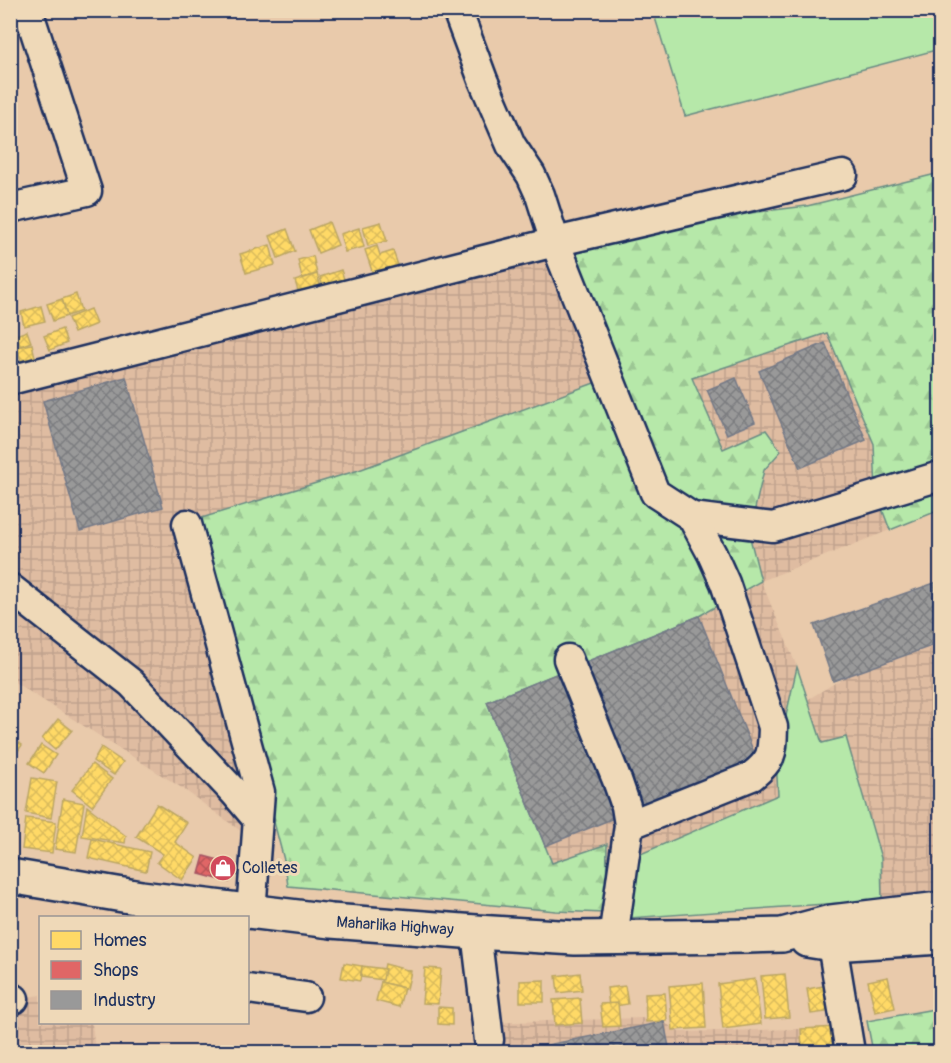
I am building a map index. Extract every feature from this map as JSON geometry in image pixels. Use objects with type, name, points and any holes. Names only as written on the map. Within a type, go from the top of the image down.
[{"type":"highway","name":"Maharlika Highway","points":[[10,876],[141,908],[251,912],[331,921],[476,932],[575,938],[832,933],[940,937]]},
{"type":"highway","name":"Maharlika Highway","points":[[832,933],[940,909]]},
{"type":"street","points":[[10,208],[87,191],[28,10]]},
{"type":"street","points":[[457,10],[483,80],[511,145],[531,175],[540,195],[555,242],[655,493],[692,517],[772,527],[940,476]]},
{"type":"street","points":[[10,380],[555,242],[843,175]]},
{"type":"street","points":[[629,825],[752,776],[766,764],[772,751],[773,727],[725,583],[692,517]]},
{"type":"street","points":[[187,524],[260,792],[251,912]]},
{"type":"street","points":[[10,588],[131,683],[258,820]]},
{"type":"street","points":[[568,660],[626,806],[629,825],[613,938]]},
{"type":"street","points":[[476,932],[489,1040]]},
{"type":"street","points":[[832,933],[850,1053]]},
{"type":"street","points":[[249,989],[306,997]]},
{"type":"shaded area","points":[[551,247],[597,382],[359,470],[195,520],[173,519],[253,794],[242,832],[182,788],[11,680],[11,383]]},
{"type":"shaded area","points":[[827,333],[874,444],[876,493],[890,530],[761,581],[749,534],[764,470],[723,449],[692,378]]},
{"type":"shaded area","points":[[761,581],[797,667],[776,760],[778,795],[636,856],[606,899],[607,844],[552,863],[487,702],[699,616]]},
{"type":"shaded area","points":[[940,640],[940,896],[882,900],[881,858],[846,737],[822,743],[807,700],[871,661]]},
{"type":"shaded area","points":[[39,995],[39,1024],[92,1024],[95,1052],[11,1052],[10,1000]]},
{"type":"shaded area","points":[[641,1018],[664,1022],[679,1032],[837,1028],[841,1052],[484,1052],[484,1023]]},
{"type":"green space","points":[[653,11],[934,11],[940,49],[685,116]]},
{"type":"green space","points":[[940,173],[940,510],[890,530],[876,493],[874,444],[827,333],[692,378],[723,449],[766,430],[781,451],[764,470],[749,534],[761,581],[699,616],[487,702],[552,863],[607,844],[604,913],[556,911],[288,886],[285,864],[195,520],[359,470],[597,382],[565,251],[725,216],[807,206]]},
{"type":"green space","points":[[797,667],[822,743],[846,737],[881,858],[882,900],[629,918],[636,856],[778,795],[776,760]]},
{"type":"green space","points":[[940,1008],[940,1052],[873,1052],[867,1021]]},
{"type":"building: Homes","points":[[329,222],[338,245],[318,253],[309,230]]},
{"type":"building: Homes","points":[[381,222],[387,241],[368,246],[363,227]]},
{"type":"building: Homes","points":[[359,228],[364,247],[345,252],[340,234]]},
{"type":"building: Homes","points":[[287,229],[295,251],[278,258],[270,236]]},
{"type":"building: Homes","points":[[270,245],[275,265],[246,273],[240,254]]},
{"type":"building: Homes","points":[[377,246],[380,255],[393,251],[399,268],[376,283],[365,250]]},
{"type":"building: Homes","points":[[313,256],[317,274],[302,278],[298,260]]},
{"type":"building: Homes","points":[[341,270],[348,291],[326,297],[320,277]]},
{"type":"building: Homes","points":[[317,274],[324,297],[302,304],[295,281]]},
{"type":"building: Homes","points":[[76,294],[81,311],[67,316],[62,299]]},
{"type":"building: Homes","points":[[62,299],[67,316],[53,321],[47,304]]},
{"type":"building: Homes","points":[[41,306],[45,321],[24,326],[21,312]]},
{"type":"building: Homes","points":[[90,309],[96,324],[74,333],[68,318]]},
{"type":"building: Homes","points":[[62,329],[67,343],[50,350],[44,336]]},
{"type":"building: Homes","points":[[27,331],[31,342],[20,346],[16,335]]},
{"type":"building: Homes","points":[[32,344],[35,357],[21,361],[17,347]]},
{"type":"building: Homes","points":[[58,719],[72,730],[55,750],[42,739]]},
{"type":"building: Homes","points":[[10,737],[22,745],[14,757],[10,755]]},
{"type":"building: Homes","points":[[41,745],[56,755],[44,773],[29,763]]},
{"type":"building: Homes","points":[[101,747],[123,762],[114,775],[93,761]]},
{"type":"building: Homes","points":[[92,764],[112,779],[92,806],[72,790]]},
{"type":"building: Homes","points":[[32,778],[57,782],[51,818],[26,813]]},
{"type":"building: Homes","points":[[63,799],[84,803],[76,852],[55,849]]},
{"type":"building: Homes","points":[[157,804],[187,823],[175,842],[197,858],[182,880],[157,862],[163,854],[136,837]]},
{"type":"building: Homes","points":[[87,806],[126,836],[125,843],[82,836]]},
{"type":"building: Homes","points":[[26,818],[56,822],[52,853],[22,849]]},
{"type":"building: Homes","points":[[92,839],[150,852],[146,871],[88,858]]},
{"type":"building: Homes","points":[[344,963],[362,966],[360,981],[341,978]]},
{"type":"building: Homes","points":[[385,964],[411,971],[407,989],[381,982]]},
{"type":"building: Homes","points":[[362,966],[385,969],[383,980],[361,977]]},
{"type":"building: Homes","points":[[425,968],[441,969],[438,1004],[422,1003]]},
{"type":"building: Homes","points":[[580,973],[582,990],[558,993],[556,976]]},
{"type":"building: Homes","points":[[785,974],[789,1017],[765,1019],[761,976]]},
{"type":"building: Homes","points":[[888,977],[895,1008],[875,1012],[868,981]]},
{"type":"building: Homes","points":[[755,979],[761,1024],[723,1029],[718,984]]},
{"type":"building: Homes","points":[[544,980],[544,1002],[520,1002],[520,981]]},
{"type":"building: Homes","points":[[381,982],[404,988],[399,1007],[376,1001]]},
{"type":"building: Homes","points":[[703,983],[706,1028],[673,1030],[669,986]]},
{"type":"building: Homes","points":[[829,985],[833,1011],[811,1014],[807,989]]},
{"type":"building: Homes","points":[[625,986],[628,1004],[609,1007],[607,988]]},
{"type":"building: Homes","points":[[665,993],[667,1021],[646,1022],[645,994]]},
{"type":"building: Homes","points":[[580,998],[582,1023],[555,1025],[553,1000]]},
{"type":"building: Homes","points":[[618,1003],[620,1026],[603,1027],[600,1004]]},
{"type":"building: Homes","points":[[438,1007],[452,1008],[452,1025],[438,1024]]},
{"type":"building: Homes","points":[[837,1027],[839,1052],[802,1052],[801,1029]]},
{"type":"building: Shops","points":[[204,856],[234,864],[229,882],[199,874]]},
{"type":"building: Industry","points":[[825,343],[866,440],[800,468],[759,371]]},
{"type":"building: Industry","points":[[126,377],[163,507],[80,531],[43,401]]},
{"type":"building: Industry","points":[[736,378],[755,422],[727,434],[707,390]]},
{"type":"building: Industry","points":[[940,581],[940,643],[833,681],[814,625]]},
{"type":"building: Industry","points":[[699,616],[757,760],[545,846],[487,702]]},
{"type":"building: Industry","points":[[664,1022],[670,1052],[512,1052]]},
{"type":"place","name":"Colletes","points":[[223,868]]}]
